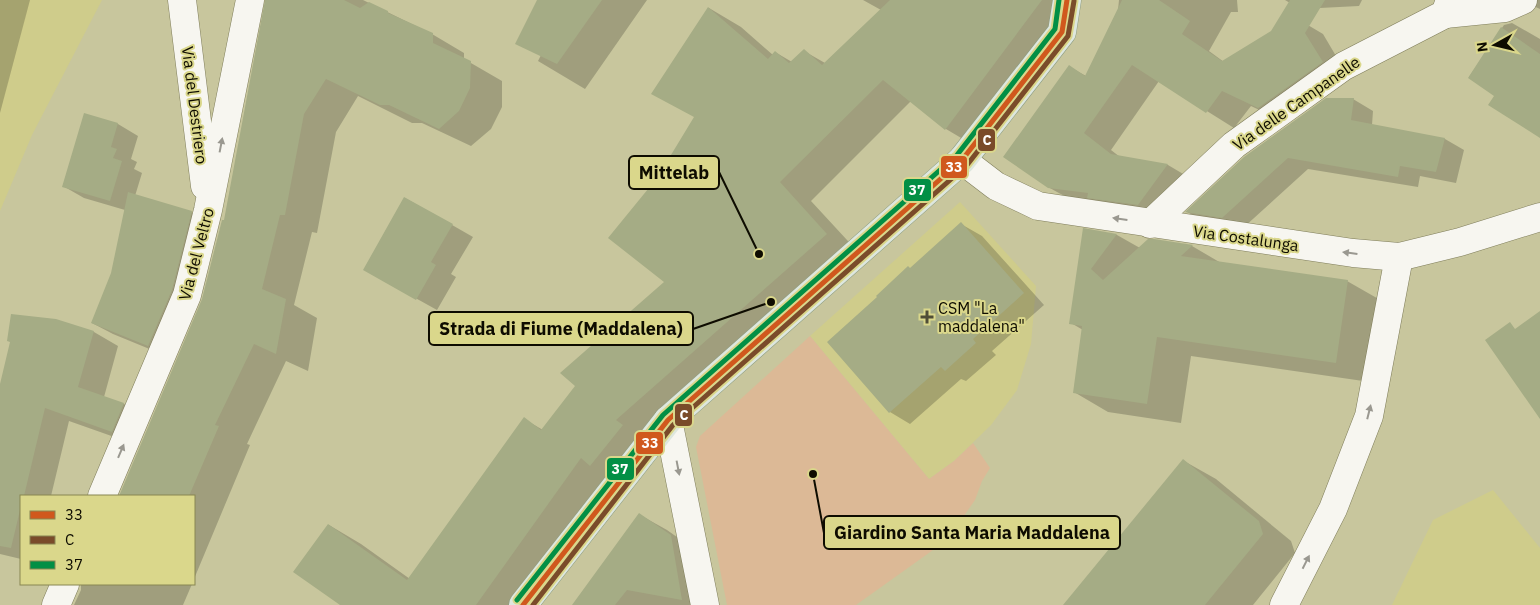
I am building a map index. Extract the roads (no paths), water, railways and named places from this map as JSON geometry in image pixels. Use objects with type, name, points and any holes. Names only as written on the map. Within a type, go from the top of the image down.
[{"type":"main road","points":[[524,605],[668,420],[962,160],[1062,32],[1067,0]]},
{"type":"street","name":"Via del Destriero","points":[[182,0],[208,210]]},
{"type":"street","name":"Via del Veltro","points":[[102,495],[187,295],[208,210],[250,0]]},
{"type":"street","points":[[1448,7],[1505,8],[1523,0]]},
{"type":"street","name":"Via delle Campanelle","points":[[1150,224],[1234,145],[1344,66],[1448,7]]},
{"type":"street","name":"Via Costalunga","points":[[962,160],[996,186],[1038,206],[1353,253],[1399,257],[1460,242],[1540,217]]},
{"type":"street","points":[[1284,605],[1333,509],[1369,416],[1399,257]]},
{"type":"street","points":[[668,420],[705,605]]},
{"type":"street","points":[[56,605],[65,585]]},
{"type":"place","name":"Mittelab","points":[[759,254]]},
{"type":"place","name":"Strada di Fiume (Maddalena)","points":[[771,302]]},
{"type":"place","name":"CSM \"La maddalena\"","points":[[927,317]]},
{"type":"place","name":"Giardino Santa Maria Maddalena","points":[[813,474]]}]
